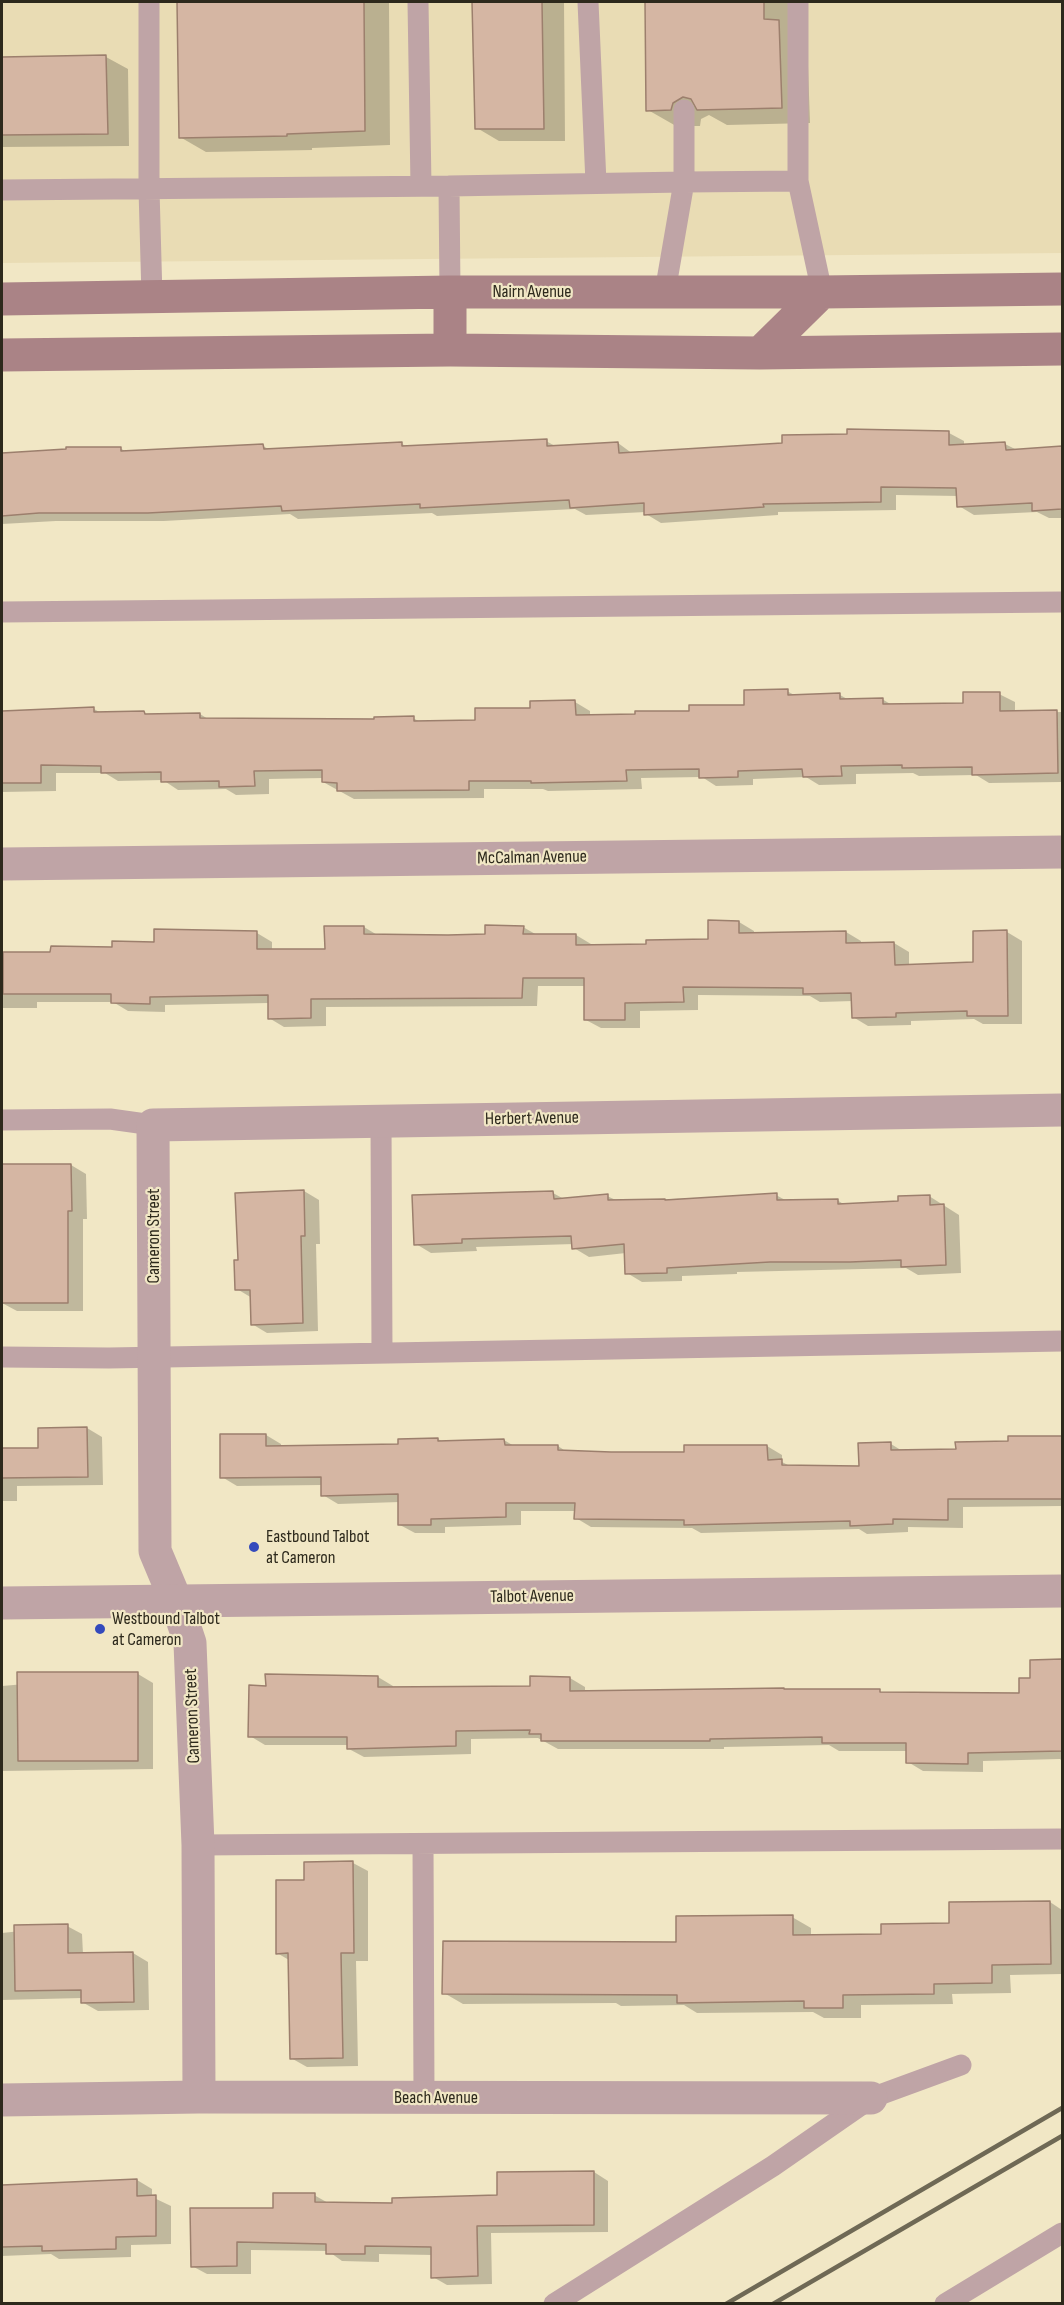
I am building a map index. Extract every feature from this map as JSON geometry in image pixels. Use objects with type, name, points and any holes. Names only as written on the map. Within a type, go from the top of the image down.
[{"type":"main road","name":"Nairn Avenue","points":[[2,299],[450,292],[822,292],[1062,289]]},
{"type":"main road","points":[[450,292],[450,350]]},
{"type":"main road","points":[[760,353],[822,292]]},
{"type":"main road","points":[[2,355],[450,350],[760,353],[1062,349]]},
{"type":"street","name":"McCalman Avenue","points":[[2,864],[1062,852]]},
{"type":"street","name":"Herbert Avenue","points":[[153,1125],[1062,1110]]},
{"type":"street","name":"Cameron Street","points":[[153,1125],[155,1551],[176,1601],[190,1643],[198,1845],[199,2097]]},
{"type":"street","name":"Talbot Avenue","points":[[2,1603],[1062,1591]]},
{"type":"street","name":"Beach Avenue","points":[[2,2100],[199,2097],[871,2098]]},
{"type":"lane","points":[[149,2],[149,189],[152,297]]},
{"type":"lane","points":[[418,2],[421,186]]},
{"type":"lane","points":[[588,2],[596,183]]},
{"type":"lane","points":[[798,2],[798,181],[822,292]]},
{"type":"lane","points":[[665,292],[684,182],[684,110]]},
{"type":"lane","points":[[2,190],[798,181]]},
{"type":"lane","points":[[449,186],[450,292]]},
{"type":"lane","points":[[2,612],[1062,602]]},
{"type":"lane","name":"Herbert Avenue","points":[[2,1120],[110,1119],[153,1125]]},
{"type":"lane","points":[[381,1121],[382,1353]]},
{"type":"lane","points":[[2,1358],[1062,1341]]},
{"type":"lane","points":[[198,1845],[1062,1839]]},
{"type":"lane","points":[[423,1844],[424,2098]]},
{"type":"lane","points":[[554,2304],[773,2166],[871,2098],[961,2065]]},
{"type":"lane","points":[[945,2304],[1062,2233]]},
{"type":"shaded area","points":[[2,2],[1062,2],[1062,253],[2,263]]},
{"type":"building","points":[[177,2],[364,2],[365,131],[287,134],[287,136],[179,138]]},
{"type":"building","points":[[472,2],[542,2],[544,129],[475,129]]},
{"type":"building","points":[[645,2],[764,2],[764,19],[779,20],[782,108],[697,110],[691,99],[683,97],[673,103],[671,110],[646,111]]},
{"type":"building","points":[[106,55],[108,134],[2,135],[2,57]]},
{"type":"building","points":[[847,429],[949,431],[949,445],[1005,442],[1006,450],[1062,446],[1062,509],[1032,511],[1032,503],[957,507],[956,488],[881,487],[881,502],[763,504],[764,507],[644,515],[644,503],[570,508],[569,500],[420,508],[420,504],[282,511],[281,506],[148,513],[39,513],[2,516],[2,453],[66,449],[66,447],[121,447],[121,451],[263,444],[264,449],[402,442],[402,446],[547,439],[547,446],[618,442],[619,453],[782,443],[782,435],[847,434]]},
{"type":"building","points":[[788,689],[788,695],[840,693],[840,699],[883,698],[883,704],[963,703],[963,692],[1000,692],[1000,711],[1057,710],[1058,773],[972,775],[972,767],[902,768],[902,765],[841,766],[842,776],[803,777],[802,769],[738,771],[738,777],[699,778],[699,769],[626,770],[627,781],[531,783],[531,781],[469,781],[469,790],[337,791],[337,783],[322,782],[322,770],[254,771],[255,786],[219,787],[219,781],[161,782],[161,772],[101,773],[101,766],[41,765],[41,783],[2,783],[2,711],[94,707],[94,712],[200,713],[200,718],[374,719],[374,717],[414,716],[414,721],[475,720],[475,708],[530,708],[530,701],[575,700],[576,715],[635,714],[635,711],[689,711],[689,705],[744,705],[744,690]]},
{"type":"building","points":[[708,920],[739,921],[739,933],[846,931],[846,943],[894,942],[895,965],[973,962],[973,931],[1007,930],[1008,1016],[967,1016],[967,1011],[896,1013],[896,1017],[852,1018],[851,993],[803,994],[803,988],[683,987],[684,1002],[625,1003],[625,1020],[584,1020],[584,978],[523,978],[522,998],[311,999],[311,1018],[268,1019],[268,995],[150,997],[150,1004],[111,1003],[111,994],[3,994],[3,952],[50,952],[51,946],[112,947],[112,941],[154,942],[154,929],[257,931],[257,949],[325,949],[324,926],[364,926],[364,934],[448,935],[485,934],[485,925],[524,926],[523,934],[576,934],[576,945],[646,944],[646,940],[708,939]]},
{"type":"building","points":[[2,1164],[71,1164],[72,1211],[68,1211],[68,1303],[2,1303]]},
{"type":"building","points":[[304,1190],[305,1236],[301,1236],[303,1323],[251,1325],[250,1290],[235,1290],[234,1260],[238,1260],[235,1193]]},
{"type":"building","points":[[553,1191],[554,1199],[608,1194],[608,1200],[665,1200],[777,1193],[777,1200],[838,1199],[838,1204],[898,1201],[898,1196],[930,1195],[930,1205],[944,1204],[946,1265],[901,1267],[901,1260],[770,1262],[667,1268],[667,1273],[625,1274],[624,1244],[572,1249],[571,1236],[462,1239],[462,1243],[414,1245],[412,1195]]},
{"type":"building","points":[[87,1427],[88,1477],[2,1478],[2,1448],[38,1448],[38,1428]]},
{"type":"building","points":[[220,1434],[266,1434],[266,1446],[398,1444],[398,1439],[438,1438],[438,1441],[504,1439],[505,1445],[558,1445],[558,1450],[611,1452],[684,1452],[684,1445],[767,1445],[768,1460],[782,1459],[782,1465],[859,1466],[858,1443],[891,1442],[891,1450],[956,1449],[955,1442],[1008,1441],[1008,1436],[1062,1436],[1062,1499],[948,1499],[948,1520],[893,1519],[893,1524],[850,1526],[850,1521],[684,1525],[684,1520],[574,1519],[575,1503],[506,1503],[506,1517],[431,1519],[431,1525],[398,1525],[398,1494],[321,1496],[321,1477],[220,1478]]},
{"type":"building","points":[[1062,1659],[1062,1751],[968,1753],[968,1764],[906,1763],[906,1743],[822,1743],[822,1737],[710,1739],[710,1741],[541,1741],[541,1734],[529,1734],[530,1730],[456,1731],[456,1746],[347,1749],[347,1737],[248,1737],[249,1685],[266,1686],[265,1674],[378,1676],[378,1687],[530,1686],[530,1676],[570,1677],[570,1691],[784,1688],[880,1689],[880,1692],[1019,1693],[1019,1678],[1030,1678],[1030,1660]]},
{"type":"building","points":[[17,1672],[138,1672],[138,1761],[18,1761]]},
{"type":"building","points":[[353,1861],[354,1953],[341,1953],[343,2058],[290,2059],[288,1953],[276,1954],[276,1880],[304,1880],[304,1862]]},
{"type":"building","points":[[1050,1901],[1051,1964],[992,1965],[992,1983],[934,1984],[934,1994],[843,1995],[843,2008],[804,2008],[804,2001],[677,2003],[677,1995],[442,1994],[443,1941],[676,1942],[676,1916],[793,1915],[793,1935],[881,1934],[881,1924],[949,1923],[949,1902]]},
{"type":"building","points":[[68,1924],[68,1953],[133,1952],[134,2002],[81,2003],[81,1990],[15,1991],[14,1925]]},
{"type":"building","points":[[594,2171],[594,2225],[477,2226],[478,2276],[431,2278],[431,2247],[365,2246],[365,2254],[326,2254],[326,2244],[237,2242],[237,2266],[191,2267],[190,2208],[273,2208],[273,2193],[315,2193],[315,2202],[392,2203],[392,2198],[497,2195],[497,2172]]},
{"type":"building","points":[[137,2179],[137,2196],[156,2195],[156,2236],[116,2237],[116,2249],[42,2251],[42,2246],[2,2247],[2,2185]]},
{"type":"railway","points":[[726,2304],[1062,2108]]},
{"type":"railway","points":[[773,2304],[1062,2136]]},
{"type":"place","name":"Eastbound Talbot at Cameron","points":[[254,1547]]},
{"type":"place","name":"Westbound Talbot at Cameron","points":[[100,1629]]}]
